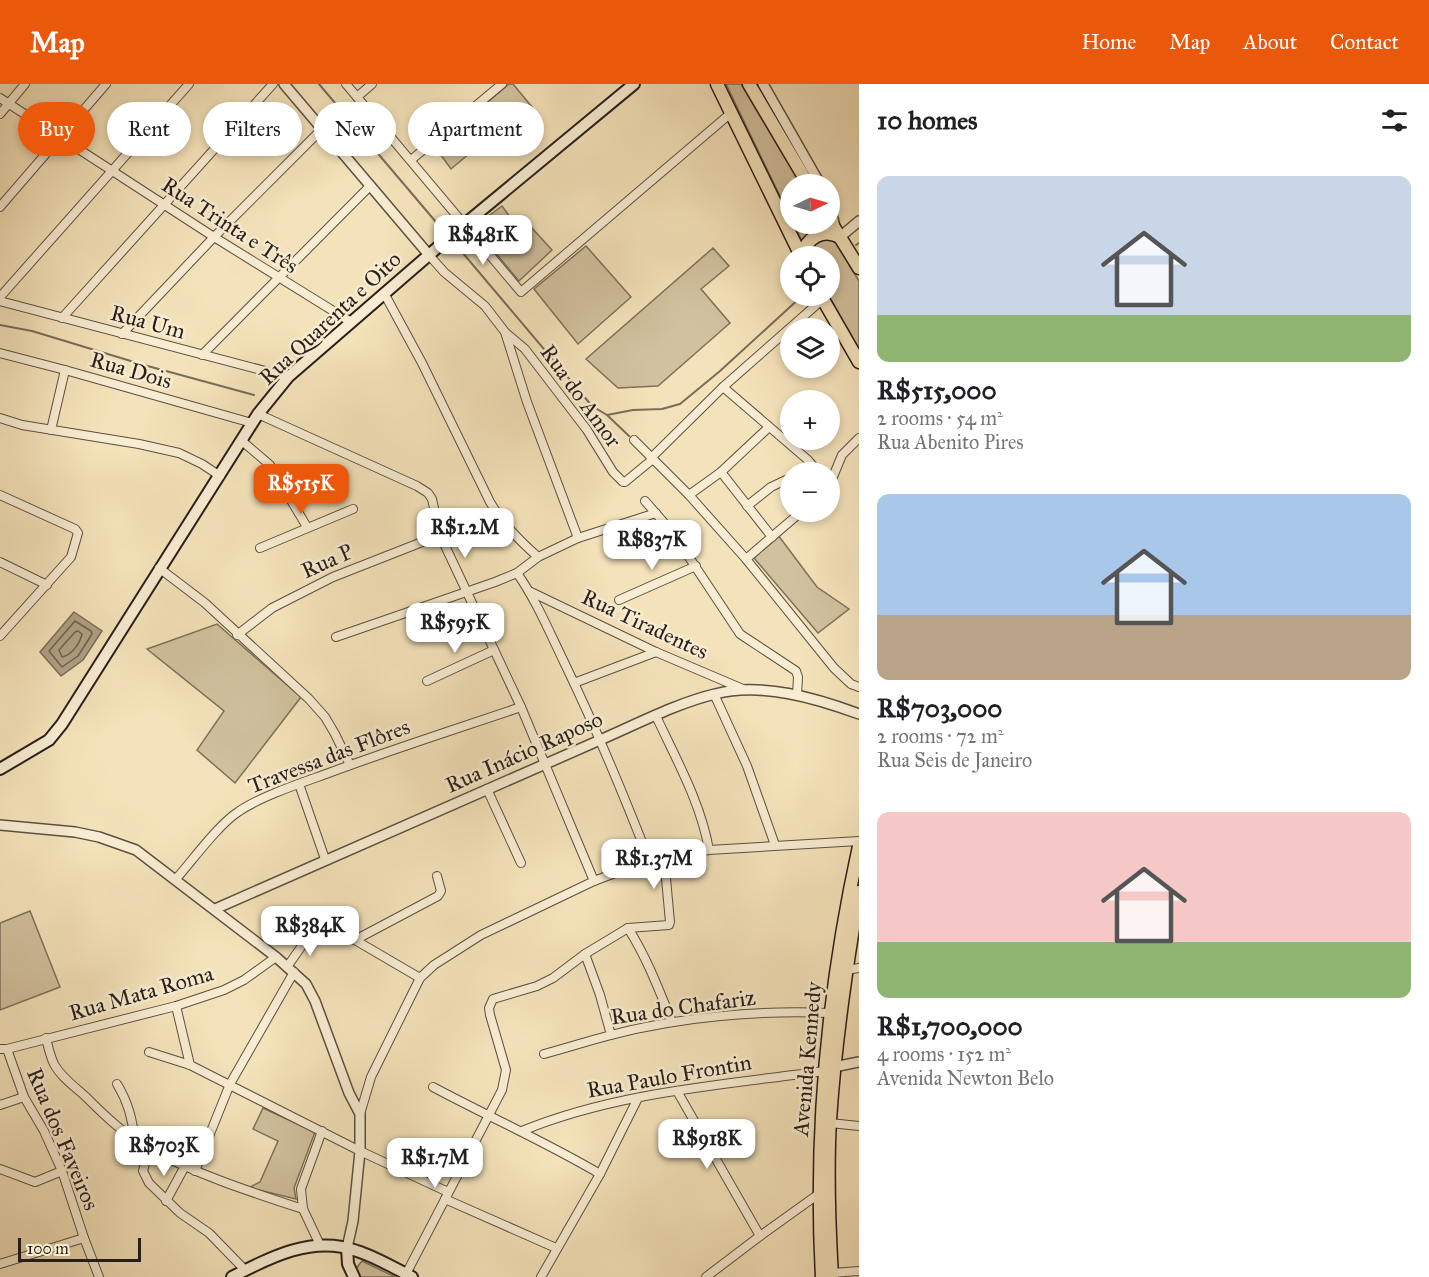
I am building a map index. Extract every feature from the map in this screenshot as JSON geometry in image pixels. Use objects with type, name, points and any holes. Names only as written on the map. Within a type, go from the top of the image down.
[{"type":"main road","name":"Rua Quarenta e Oito","points":[[0,769],[37,749],[49,740],[62,724],[255,418],[288,377],[462,226],[634,84]]},
{"type":"main road","points":[[717,84],[797,246]]},
{"type":"main road","points":[[749,84],[802,174]]},
{"type":"main road","points":[[806,246],[817,235],[822,234]]},
{"type":"main road","points":[[838,234],[858,263]]},
{"type":"main road","points":[[827,306],[859,362]]},
{"type":"main road","name":"Avenida Kennedy","points":[[824,1275],[820,1129],[846,970],[859,846]]},
{"type":"main road","name":"Avenida Kennedy","points":[[824,1275],[829,1193],[830,1013],[856,886]]},
{"type":"main road","points":[[232,1277],[280,1254],[320,1245],[347,1248],[366,1254],[409,1276]]},
{"type":"main road","points":[[347,1248],[348,1264],[354,1277]]},
{"type":"street","points":[[0,114],[25,84]]},
{"type":"street","points":[[90,102],[106,84]]},
{"type":"street","points":[[0,299],[189,84]]},
{"type":"street","points":[[62,318],[273,84]]},
{"type":"street","points":[[284,84],[314,120]]},
{"type":"street","points":[[346,84],[411,160],[462,226],[521,292],[731,113]]},
{"type":"street","points":[[357,97],[372,84]]},
{"type":"street","points":[[411,160],[502,84]]},
{"type":"street","points":[[763,84],[814,174]]},
{"type":"street","name":"Rua Trinta e Três","points":[[0,98],[18,110]]},
{"type":"street","points":[[122,334],[214,237],[314,137]]},
{"type":"street","points":[[0,207],[44,156]]},
{"type":"street","name":"Rua Trinta e Três","points":[[89,156],[351,322]]},
{"type":"street","points":[[345,156],[444,272],[485,306],[505,332],[527,402],[578,538]]},
{"type":"street","points":[[202,355],[370,186]]},
{"type":"street","points":[[840,233],[859,221]]},
{"type":"street","points":[[384,293],[422,363],[490,502],[514,536],[538,557]]},
{"type":"street","name":"Rua Um","points":[[0,299],[62,318],[288,377]]},
{"type":"street","points":[[652,458],[723,387],[812,306]]},
{"type":"street","name":"Rua do Amor","points":[[505,332],[525,349],[587,430],[613,472],[623,482],[652,458]]},
{"type":"street","name":"Rua Dois","points":[[0,353],[255,418],[400,478],[428,493],[434,506],[440,535],[521,707],[594,881]]},
{"type":"street","points":[[51,430],[65,370]]},
{"type":"street","points":[[723,387],[799,452],[805,462]]},
{"type":"street","points":[[0,418],[22,425],[139,444],[179,453],[220,476]]},
{"type":"street","points":[[689,495],[721,472],[769,427]]},
{"type":"street","points":[[839,462],[842,454],[859,438]]},
{"type":"street","points":[[634,440],[689,495],[746,559],[834,668],[851,684],[859,687]]},
{"type":"street","points":[[242,441],[270,465],[307,527]]},
{"type":"street","points":[[721,472],[772,537]]},
{"type":"street","points":[[747,506],[780,483]]},
{"type":"street","points":[[0,495],[75,529],[78,533],[71,557],[1,632]]},
{"type":"street","points":[[645,501],[673,533],[740,634],[796,671],[797,695]]},
{"type":"street","points":[[260,548],[353,508]]},
{"type":"street","points":[[336,638],[466,593],[517,573],[538,557],[578,538],[656,513]]},
{"type":"street","points":[[746,559],[789,522]]},
{"type":"street","name":"Rua P","points":[[237,635],[272,608],[322,582],[440,535]]},
{"type":"street","points":[[0,562],[47,585]]},
{"type":"street","points":[[619,600],[696,566]]},
{"type":"street","points":[[159,568],[205,603],[237,635],[309,699],[325,717],[350,765]]},
{"type":"street","points":[[517,573],[530,591],[574,683],[649,860]]},
{"type":"street","name":"Rua Tiradentes","points":[[530,591],[656,652],[745,690]]},
{"type":"street","points":[[427,681],[494,650]]},
{"type":"street","points":[[574,683],[656,652]]},
{"type":"street","name":"Rua Inácio Raposo","points":[[215,909],[600,740],[714,694],[745,690],[797,695],[859,714]]},
{"type":"street","points":[[714,694],[747,766],[775,845]]},
{"type":"street","name":"Travessa das Flôres","points":[[176,879],[237,812],[299,784],[350,765],[521,707]]},
{"type":"street","points":[[656,716],[695,803],[709,850]]},
{"type":"street","points":[[299,784],[325,859]]},
{"type":"street","points":[[487,789],[521,863]]},
{"type":"street","points":[[0,825],[75,832],[99,837],[136,850],[276,957],[306,984],[315,1001],[349,1093],[360,1114]]},
{"type":"street","points":[[347,1248],[353,1221],[360,1151],[360,1114],[371,1077],[420,978],[434,965],[482,935],[594,881],[649,860],[709,850],[859,841]]},
{"type":"street","points":[[409,1276],[447,1195],[489,1117],[506,1078],[506,1070],[490,1015],[489,1008],[493,999],[537,986],[553,978],[585,954],[628,928],[670,924],[664,856]]},
{"type":"street","points":[[355,940],[438,896],[441,891],[437,876]]},
{"type":"street","points":[[195,1171],[230,1084],[290,970],[316,928],[323,927],[355,940],[420,978]]},
{"type":"street","points":[[628,928],[654,977],[672,1022]]},
{"type":"street","points":[[585,954],[612,1035]]},
{"type":"street","name":"Rua Mata Roma","points":[[4,1048],[176,1006],[224,990],[244,980],[276,957]]},
{"type":"street","points":[[846,970],[859,968]]},
{"type":"street","points":[[176,1006],[190,1065]]},
{"type":"street","name":"Rua do Chafariz","points":[[544,1054],[612,1035],[672,1022],[776,1012],[830,1013]]},
{"type":"street","points":[[45,1038],[54,1064],[64,1077],[99,1110],[149,1149],[243,1190],[303,1209]]},
{"type":"street","name":"Rua dos Faveiros","points":[[4,1048],[24,1097],[44,1131],[62,1171],[99,1277]]},
{"type":"street","points":[[148,1052],[190,1065],[230,1084],[556,1248]]},
{"type":"street","name":"Rua Paulo Frontin","points":[[522,1131],[556,1117],[606,1104],[677,1091],[829,1069],[859,1062]]},
{"type":"street","points":[[117,1084],[129,1106],[134,1125],[134,1139]]},
{"type":"street","points":[[433,1088],[558,1149],[600,1174]]},
{"type":"street","points":[[677,1091],[760,1236]]},
{"type":"street","points":[[0,1105],[24,1097]]},
{"type":"street","points":[[541,1277],[600,1174],[638,1098]]},
{"type":"street","points":[[830,1122],[859,1126]]},
{"type":"street","points":[[320,1245],[303,1209],[301,1195],[303,1182],[322,1131]]},
{"type":"street","points":[[149,1149],[144,1164],[145,1177],[153,1189],[209,1233],[244,1270]]},
{"type":"street","points":[[166,1201],[185,1166]]},
{"type":"street","points":[[0,1169],[35,1182],[62,1171]]},
{"type":"street","points":[[706,1277],[820,1193]]},
{"type":"street","points":[[0,1264],[84,1238]]},
{"type":"street","points":[[824,1275],[859,1271]]},
{"type":"shaded area","points":[[509,84],[513,84],[528,102],[488,102]]},
{"type":"shaded area","points":[[726,84],[741,84],[795,174],[780,174],[780,196]]},
{"type":"shaded area","points":[[442,156],[466,156],[451,169]]},
{"type":"shaded area","points":[[502,206],[521,232],[531,227],[552,250],[519,281],[474,227]]},
{"type":"shaded area","points":[[799,234],[818,234],[803,243]]},
{"type":"shaded area","points":[[827,238],[835,241],[838,246],[815,246]]},
{"type":"shaded area","points":[[586,246],[631,297],[578,344],[534,289]]},
{"type":"shaded area","points":[[713,248],[729,266],[701,289],[730,323],[658,386],[618,388],[586,359]]},
{"type":"shaded area","points":[[840,249],[859,281],[859,349],[835,306],[840,306]]},
{"type":"shaded area","points":[[778,535],[817,587],[849,609],[818,633],[754,558]]},
{"type":"shaded area","points":[[217,624],[301,697],[235,783],[197,750],[224,711],[147,649]]},
{"type":"shaded area","points":[[30,911],[60,987],[0,1010],[0,923]]},
{"type":"shaded area","points":[[263,1108],[315,1132],[294,1188],[296,1199],[251,1188],[260,1182],[278,1141],[253,1129]]},
{"type":"shaded area","points":[[362,1261],[395,1277],[358,1277],[354,1271]]},
{"type":"water","points":[[74,612],[102,631],[83,660],[61,676],[40,652]]},
{"type":"waterway","points":[[319,84],[447,235]]},
{"type":"waterway","points":[[451,239],[592,406],[607,415],[629,436]]},
{"type":"waterway","points":[[607,415],[633,410],[662,409],[680,404],[791,306]]},
{"type":"waterway","points":[[0,325],[32,331],[254,395]]}]
